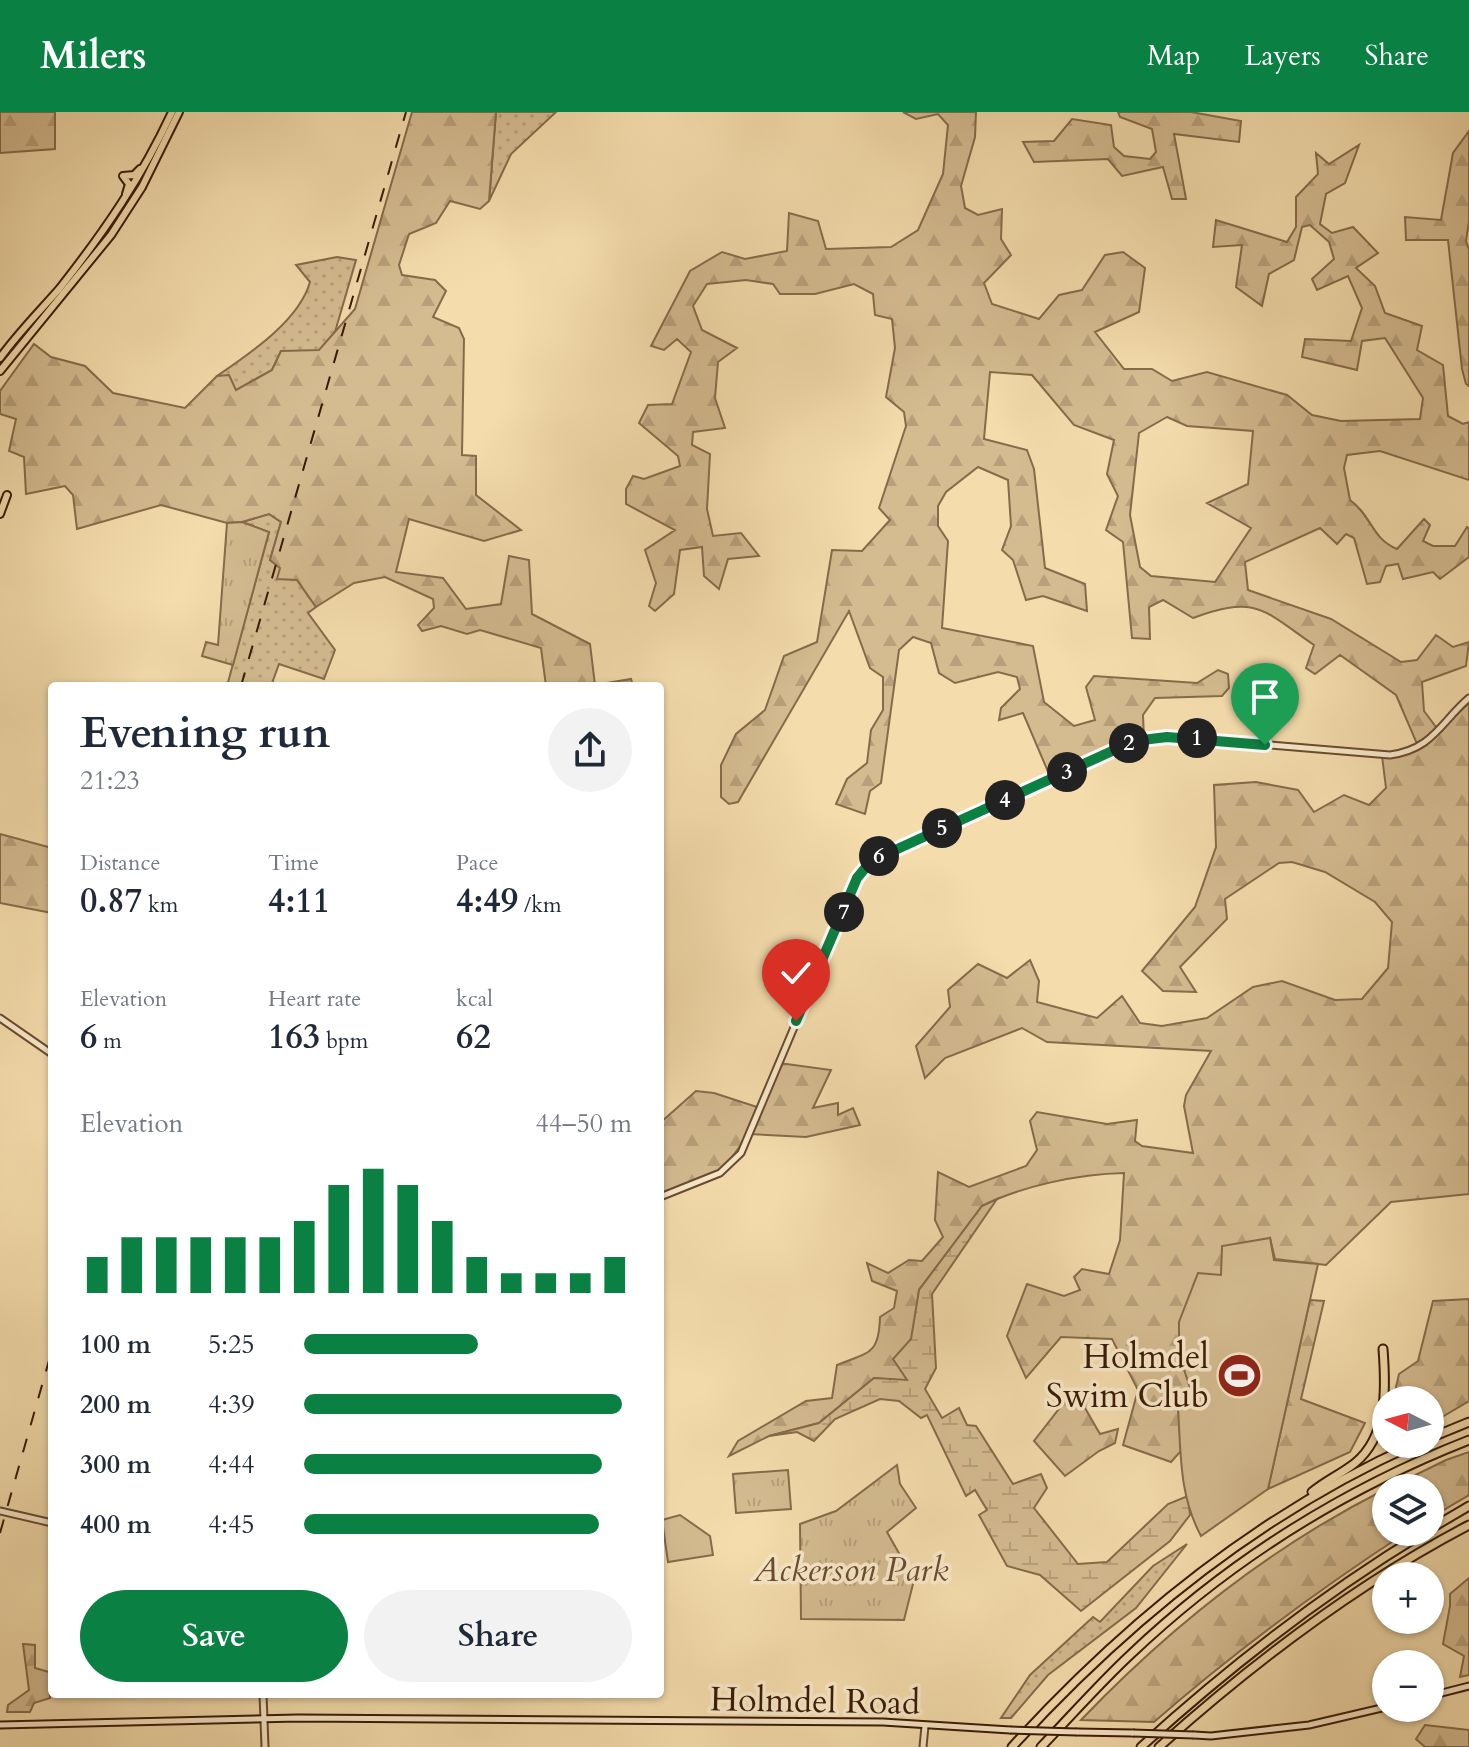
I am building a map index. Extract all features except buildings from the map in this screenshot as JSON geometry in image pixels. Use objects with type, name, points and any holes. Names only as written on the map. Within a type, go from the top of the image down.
[{"type":"highway","points":[[0,358],[58,290],[122,205],[153,154],[172,112]]},
{"type":"highway","points":[[0,371],[111,235],[142,187],[179,112]]},
{"type":"highway","points":[[122,205],[129,184],[123,176],[138,173],[153,154]]},
{"type":"highway","points":[[0,514],[7,495]]},
{"type":"highway","points":[[1299,1503],[1355,1463],[1371,1443],[1384,1405],[1383,1349]]},
{"type":"highway","points":[[1444,1432],[1469,1422]]},
{"type":"highway","points":[[1041,1747],[1143,1643],[1238,1565],[1342,1499],[1404,1467],[1469,1440]]},
{"type":"highway","points":[[1012,1747],[1087,1670],[1162,1602],[1228,1550],[1299,1503],[1387,1458]]},
{"type":"highway","points":[[1444,1521],[1469,1506]]},
{"type":"highway","points":[[1159,1747],[1227,1687],[1300,1632],[1391,1570],[1469,1525]]},
{"type":"highway","points":[[1141,1747],[1273,1636],[1354,1577],[1404,1546]]},
{"type":"main road","points":[[664,1195],[720,1173],[741,1153],[857,878],[871,861],[1134,741],[1157,737],[1188,738],[1390,755],[1408,751],[1428,741],[1469,698]]},
{"type":"main road","points":[[0,1018],[48,1051]]},
{"type":"main road","points":[[0,1511],[48,1522]]},
{"type":"main road","points":[[1444,1692],[1469,1686]]},
{"type":"main road","points":[[263,1698],[265,1747]]},
{"type":"main road","name":"Holmdel Road","points":[[0,1725],[264,1718],[856,1722],[1211,1736],[1309,1725],[1372,1710]]},
{"type":"main road","points":[[923,1747],[925,1726]]},
{"type":"green space","points":[[0,112],[55,112],[55,149],[0,153]]},
{"type":"green space","points":[[412,112],[496,112],[489,201],[480,209],[450,201],[436,223],[409,234],[399,265],[402,275],[435,280],[446,291],[433,317],[459,328],[464,339],[462,455],[476,456],[476,495],[521,530],[484,541],[409,519],[396,572],[443,578],[466,609],[501,604],[509,556],[529,560],[532,614],[590,644],[595,682],[545,682],[541,648],[480,630],[467,634],[441,626],[422,631],[418,625],[434,608],[433,599],[385,577],[354,583],[316,607],[297,580],[277,579],[280,568],[270,560],[281,522],[269,514],[227,523],[161,505],[77,529],[73,495],[65,486],[26,494],[24,457],[9,451],[16,419],[0,414],[0,391],[34,344],[51,357],[85,366],[113,393],[185,408],[217,376],[229,375],[236,390],[272,370],[281,351],[319,350],[355,309]]},
{"type":"green space","points":[[496,112],[556,112],[511,154],[489,201]]},
{"type":"green space","points":[[903,112],[976,112],[975,137],[961,186],[965,208],[978,215],[1002,209],[1001,239],[1011,255],[984,283],[992,304],[1039,319],[1059,295],[1082,290],[1105,255],[1123,252],[1145,268],[1139,312],[1095,332],[1124,369],[1152,369],[1172,381],[1207,372],[1287,395],[1312,415],[1341,421],[1420,419],[1423,398],[1385,338],[1362,341],[1357,370],[1302,357],[1305,339],[1351,341],[1362,308],[1348,276],[1317,290],[1312,279],[1334,259],[1329,242],[1310,225],[1302,227],[1294,260],[1269,274],[1262,306],[1236,287],[1242,245],[1213,247],[1216,220],[1287,242],[1296,227],[1296,197],[1318,174],[1316,153],[1329,164],[1359,145],[1345,183],[1326,194],[1320,224],[1332,233],[1353,227],[1378,253],[1356,268],[1375,286],[1385,313],[1422,326],[1417,350],[1443,365],[1448,416],[1463,424],[1469,422],[1469,480],[1380,451],[1347,455],[1344,468],[1350,500],[1382,539],[1397,549],[1424,519],[1430,525],[1423,541],[1433,546],[1455,546],[1467,527],[1469,529],[1469,557],[1440,579],[1433,572],[1403,579],[1398,564],[1386,566],[1380,582],[1367,584],[1354,538],[1346,534],[1337,544],[1320,528],[1245,562],[1248,590],[1331,619],[1401,662],[1417,660],[1436,635],[1453,647],[1469,642],[1466,666],[1422,682],[1424,711],[1439,731],[1469,703],[1469,1194],[1391,1202],[1326,1265],[1275,1259],[1270,1238],[1221,1275],[1179,1354],[1194,1397],[1178,1408],[1181,1451],[1171,1462],[1123,1445],[1138,1390],[1112,1339],[1061,1337],[1026,1378],[1007,1336],[1027,1284],[1064,1296],[1080,1290],[1074,1277],[1082,1269],[1109,1274],[1120,1240],[1124,1173],[1051,1182],[982,1206],[919,1290],[908,1381],[874,1378],[819,1423],[769,1436],[729,1456],[738,1441],[806,1401],[832,1398],[837,1365],[864,1354],[874,1345],[880,1317],[894,1308],[897,1291],[872,1281],[867,1263],[888,1273],[909,1260],[922,1261],[943,1237],[935,1220],[938,1172],[969,1187],[1026,1166],[1037,1150],[1030,1121],[1037,1112],[1107,1124],[1137,1120],[1135,1141],[1142,1146],[1193,1153],[1184,1106],[1186,1095],[1211,1051],[1047,1042],[1022,1028],[945,1058],[925,1078],[916,1046],[950,1007],[948,990],[978,964],[1007,978],[1030,960],[1039,981],[1037,1002],[1097,1018],[1122,996],[1140,1023],[1162,1026],[1207,1018],[1253,987],[1282,981],[1335,1000],[1362,999],[1388,968],[1392,922],[1375,902],[1325,872],[1292,862],[1279,863],[1225,899],[1227,919],[1180,967],[1196,992],[1163,991],[1142,971],[1195,907],[1216,847],[1214,785],[1256,782],[1298,790],[1314,812],[1344,795],[1369,805],[1386,788],[1382,756],[1418,746],[1396,695],[1340,655],[1315,674],[1306,668],[1314,645],[1258,609],[1232,607],[1193,618],[1163,600],[1149,607],[1150,639],[1132,638],[1123,542],[1106,530],[1118,496],[1107,474],[1114,440],[1074,425],[1032,375],[990,372],[984,439],[1027,450],[1034,469],[1045,568],[1085,584],[1087,611],[1043,596],[1026,600],[1013,560],[1002,550],[1011,526],[1008,480],[978,467],[946,492],[938,506],[938,526],[948,541],[942,628],[1033,646],[1044,702],[1074,726],[1095,720],[1086,687],[1094,676],[1197,683],[1218,670],[1228,674],[1229,688],[1222,696],[1155,698],[1143,715],[1144,738],[1052,781],[1023,713],[999,720],[1001,708],[1020,689],[1017,677],[998,672],[955,683],[939,673],[931,643],[913,637],[899,650],[881,783],[870,791],[865,814],[836,804],[847,779],[867,763],[871,730],[883,710],[883,677],[870,668],[849,611],[738,802],[729,804],[721,797],[721,765],[736,734],[765,710],[784,656],[817,642],[832,550],[862,551],[890,520],[879,508],[906,426],[904,412],[886,397],[895,348],[892,319],[875,315],[873,294],[854,284],[815,294],[780,294],[773,284],[746,280],[707,284],[693,306],[702,330],[737,348],[718,362],[715,398],[725,428],[693,432],[692,445],[710,454],[707,509],[713,536],[741,533],[759,556],[728,559],[719,589],[704,576],[702,547],[680,550],[674,594],[655,611],[649,606],[656,583],[645,550],[675,530],[626,504],[626,489],[633,476],[644,479],[680,466],[678,456],[639,423],[648,405],[672,404],[691,352],[677,339],[664,350],[651,346],[690,271],[722,252],[745,259],[787,251],[789,213],[818,221],[826,249],[891,247],[918,230],[943,174],[948,125],[938,114],[916,119]],"holes":[[[1167,417],[1187,426],[1253,431],[1248,484],[1207,503],[1251,528],[1215,582],[1151,576],[1140,567],[1130,515],[1139,433]]]},
{"type":"green space","points":[[1118,112],[1191,112],[1241,121],[1239,142],[1174,134],[1186,199],[1172,199],[1163,167],[1122,176],[1108,159],[1034,162],[1023,142],[1054,141],[1072,119],[1111,125],[1114,147],[1124,156],[1150,159],[1156,152],[1152,129],[1120,117]]},
{"type":"green space","points":[[1469,131],[1469,221],[1466,241],[1469,250],[1469,386],[1462,369],[1448,240],[1406,240],[1405,217],[1441,220],[1453,153]]},
{"type":"green space","points":[[337,257],[356,260],[335,332],[319,351],[281,351],[272,370],[236,390],[217,376],[271,335],[295,310],[310,282],[296,265]]},
{"type":"green space","points":[[269,514],[281,522],[270,560],[297,580],[316,607],[308,613],[335,650],[324,679],[279,664],[272,682],[228,682],[269,532],[242,522]]},
{"type":"green space","points":[[242,522],[269,532],[233,665],[202,656],[206,642],[218,645],[227,523]]},
{"type":"green space","points":[[0,834],[48,847],[48,912],[0,903]]},
{"type":"green space","points":[[779,1063],[831,1070],[813,1108],[838,1103],[838,1115],[853,1108],[860,1125],[806,1137],[749,1134],[718,1176],[664,1195],[664,1119],[696,1091],[714,1093],[760,1108]]},
{"type":"green space","points":[[997,1199],[932,1294],[936,1368],[925,1389],[942,1418],[959,1408],[967,1425],[976,1426],[1013,1484],[1041,1474],[1047,1488],[1034,1508],[1078,1564],[1107,1562],[1168,1504],[1188,1496],[1190,1515],[1170,1541],[1081,1611],[1040,1575],[1007,1566],[979,1515],[987,1510],[975,1490],[966,1496],[927,1415],[921,1418],[899,1401],[880,1399],[835,1419],[814,1441],[797,1432],[769,1436],[819,1423],[874,1378],[907,1380],[893,1359],[911,1339],[919,1290],[982,1206]]},
{"type":"green space","name":"Holmdel Swim Club","points":[[1270,1238],[1274,1260],[1318,1264],[1268,1489],[1201,1536],[1182,1474],[1178,1408],[1193,1397],[1179,1354],[1179,1322],[1198,1273],[1221,1275],[1222,1246]]},
{"type":"green space","points":[[1469,1299],[1469,1401],[1444,1416],[1444,1386],[1396,1386],[1399,1374],[1418,1361],[1433,1301]]},
{"type":"green space","points":[[1310,1300],[1324,1301],[1301,1399],[1365,1423],[1350,1452],[1268,1489]]},
{"type":"green space","points":[[1088,1394],[1085,1408],[1100,1434],[1118,1429],[1115,1443],[1065,1476],[1034,1441],[1069,1396]]},
{"type":"green space","points":[[1469,1452],[1469,1495],[1444,1510],[1444,1474],[1418,1474]]},
{"type":"green space","name":"Ackerson Park","points":[[897,1465],[900,1484],[916,1508],[887,1532],[914,1580],[904,1620],[801,1619],[800,1524],[836,1511]]},
{"type":"green space","points":[[788,1470],[791,1509],[736,1513],[733,1474]]},
{"type":"green space","points":[[1372,1496],[1372,1546],[1386,1546],[1277,1622],[1154,1722],[1081,1720],[1150,1653],[1223,1591],[1302,1536]]},
{"type":"green space","points":[[680,1515],[710,1536],[713,1555],[668,1562],[664,1519]]},
{"type":"green space","points":[[1187,1544],[1136,1608],[1048,1675],[1011,1718],[1001,1718],[1030,1675],[1093,1617],[1100,1622],[1153,1566]]},
{"type":"green space","points":[[1469,1578],[1469,1675],[1460,1677],[1464,1656],[1443,1644],[1450,1594]]},
{"type":"green space","points":[[23,1644],[35,1645],[35,1668],[48,1672],[50,1698],[34,1703],[30,1712],[7,1712],[8,1705],[29,1690]]},
{"type":"green space","points":[[1425,1725],[1469,1730],[1469,1747],[1425,1747],[1416,1739]]},
{"type":"railway","points":[[242,682],[406,112]]},
{"type":"railway","points":[[0,1533],[48,1364]]},
{"type":"place","name":"Holmdel Swim Club","points":[[1240,1376]]},
{"type":"route","points":[[796,1021],[857,878],[871,861],[1134,741],[1167,737],[1265,745]]}]
